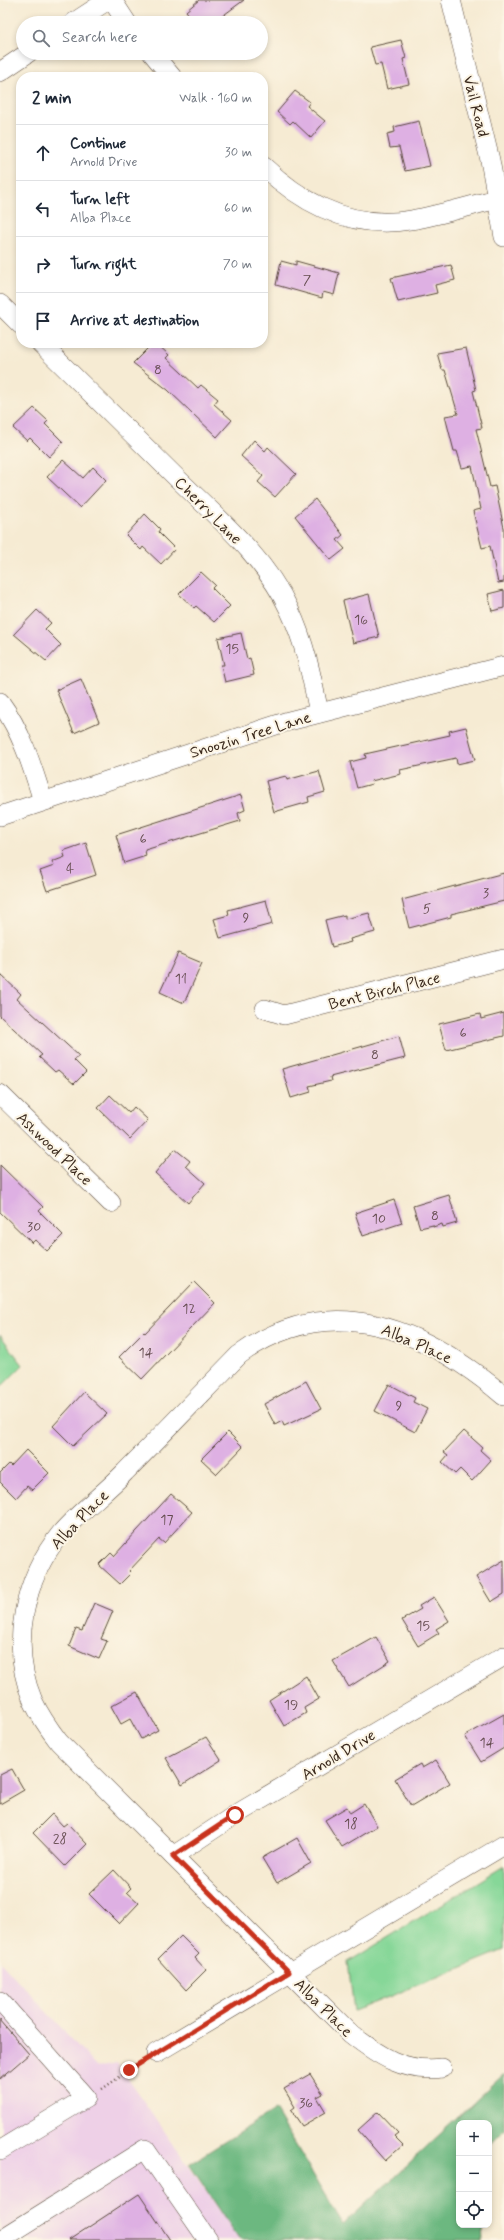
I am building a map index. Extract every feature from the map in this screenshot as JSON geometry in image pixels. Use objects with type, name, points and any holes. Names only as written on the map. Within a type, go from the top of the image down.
[{"type":"street","points":[[84,16],[108,0]]},
{"type":"street","points":[[112,0],[122,16]]},
{"type":"street","name":"Vail Road","points":[[451,0],[490,160],[504,237]]},
{"type":"street","points":[[0,72],[18,60]]},
{"type":"street","points":[[158,60],[168,72]]},
{"type":"street","points":[[268,170],[296,194],[317,206],[339,215],[363,220],[387,222],[411,220],[497,199]]},
{"type":"street","points":[[0,304],[16,320]]},
{"type":"street","name":"Cherry Lane","points":[[45,348],[217,517],[256,558],[271,577],[289,608],[298,630],[309,665],[319,713]]},
{"type":"street","name":"Snoozin Tree Lane","points":[[0,816],[192,752],[319,713],[504,666]]},
{"type":"street","points":[[0,702],[14,723],[29,756],[43,801]]},
{"type":"street","name":"Bent Birch Place","points":[[265,1009],[284,1015],[504,959]]},
{"type":"street","name":"Ashwood Place","points":[[0,1094],[111,1203]]},
{"type":"street","name":"Alba Place","points":[[442,2068],[414,2069],[391,2061],[370,2049],[351,2034],[59,1742],[45,1722],[34,1701],[24,1664],[22,1642],[24,1616],[28,1594],[38,1568],[62,1531],[124,1474],[239,1355],[258,1341],[280,1330],[303,1323],[327,1320],[351,1320],[378,1325],[398,1331],[472,1369],[504,1396]]},
{"type":"street","name":"Arnold Drive","points":[[173,1856],[235,1815],[504,1656]]},
{"type":"street","points":[[156,2053],[289,1972],[504,1845]]},
{"type":"street","points":[[0,2001],[86,2098],[0,2150]]},
{"type":"street","points":[[0,2240],[145,2149],[208,2240]]},
{"type":"path","points":[[86,2098],[119,2079],[129,2070],[156,2053]]},
{"type":"shaded area","points":[[0,1961],[97,2067],[117,2063],[240,2240],[0,2240]]},
{"type":"green space","points":[[0,1335],[23,1365],[0,1388]]},
{"type":"green space","points":[[504,1866],[504,1950],[354,2011],[348,1962]]},
{"type":"green space","points":[[504,2074],[504,2129],[492,2142],[492,2120],[456,2120],[456,2228],[482,2228],[483,2240],[240,2240],[189,2164],[275,2110],[343,2225]]},
{"type":"building","points":[[199,0],[244,0],[222,16],[190,16],[186,11]]},
{"type":"building","points":[[401,40],[406,58],[403,59],[409,84],[387,89],[381,64],[375,65],[370,47]]},
{"type":"building","points":[[295,91],[310,102],[307,106],[325,121],[311,138],[293,121],[290,124],[277,112]]},
{"type":"building","points":[[419,121],[430,166],[405,171],[399,147],[390,148],[387,134],[395,132],[394,127]]},
{"type":"building","points":[[281,261],[296,265],[296,261],[339,273],[334,295],[323,292],[322,298],[276,285]]},
{"type":"building","points":[[451,265],[455,280],[435,285],[437,293],[398,302],[391,278]]},
{"type":"building","points":[[148,348],[161,348],[169,355],[166,358],[198,388],[201,385],[218,399],[214,404],[232,420],[217,437],[168,390],[133,363]]},
{"type":"building","points":[[466,348],[476,390],[473,391],[482,428],[476,429],[490,487],[495,486],[504,528],[504,582],[498,583],[490,546],[482,548],[473,511],[481,509],[472,466],[462,468],[457,451],[454,451],[445,416],[458,414],[445,370],[442,370],[437,353]]},
{"type":"building","points":[[34,408],[48,421],[45,424],[63,442],[49,457],[30,438],[27,441],[13,428]]},
{"type":"building","points":[[254,440],[265,451],[268,447],[296,474],[275,497],[258,482],[263,476],[241,456]]},
{"type":"building","points":[[63,460],[83,478],[93,467],[106,480],[80,508],[47,477]]},
{"type":"building","points":[[315,499],[343,535],[337,540],[345,549],[331,560],[295,516]]},
{"type":"building","points":[[145,514],[160,529],[158,532],[175,549],[161,564],[143,547],[141,550],[126,535]]},
{"type":"building","points":[[201,572],[215,585],[212,588],[230,606],[214,622],[196,606],[194,608],[179,594]]},
{"type":"building","points":[[504,590],[504,608],[492,611],[488,594]]},
{"type":"building","points":[[369,594],[379,637],[353,643],[343,601]]},
{"type":"building","points":[[37,610],[51,623],[45,629],[61,645],[46,661],[14,634]]},
{"type":"building","points":[[241,633],[247,659],[250,658],[254,675],[225,682],[221,665],[224,665],[218,638]]},
{"type":"building","points":[[81,679],[99,722],[74,733],[56,690]]},
{"type":"building","points":[[466,727],[475,760],[457,764],[456,758],[400,770],[401,774],[371,781],[372,784],[357,788],[350,762],[366,758],[365,754],[450,735],[449,731]]},
{"type":"building","points":[[319,771],[325,792],[308,797],[309,802],[274,812],[266,781],[286,776],[287,780]]},
{"type":"building","points":[[241,795],[245,810],[238,813],[240,821],[145,850],[146,856],[124,863],[116,835]]},
{"type":"building","points":[[86,843],[96,875],[47,891],[40,871],[54,866],[52,862],[65,857],[63,851]]},
{"type":"building","points":[[504,873],[504,901],[451,914],[451,917],[409,928],[402,900]]},
{"type":"building","points":[[266,900],[272,924],[220,938],[214,919],[229,915],[228,910]]},
{"type":"building","points":[[369,913],[375,932],[350,939],[351,942],[332,947],[325,920],[345,915],[345,919]]},
{"type":"building","points":[[178,953],[202,963],[184,1003],[160,992]]},
{"type":"building","points":[[0,974],[21,994],[17,999],[79,1056],[74,1060],[86,1072],[74,1084],[58,1070],[55,1072],[39,1057],[42,1055],[0,1016]]},
{"type":"building","points":[[504,1013],[504,1036],[446,1050],[439,1024],[480,1014],[481,1019]]},
{"type":"building","points":[[399,1036],[405,1058],[330,1077],[331,1081],[309,1086],[311,1092],[291,1098],[282,1069]]},
{"type":"building","points":[[110,1095],[129,1113],[134,1107],[148,1120],[130,1139],[98,1108]]},
{"type":"building","points":[[175,1149],[190,1161],[186,1166],[205,1183],[188,1203],[155,1173]]},
{"type":"building","points":[[0,1165],[43,1207],[39,1211],[63,1235],[47,1251],[35,1240],[32,1243],[0,1212]]},
{"type":"building","points":[[449,1195],[457,1223],[443,1227],[442,1224],[433,1227],[433,1225],[420,1228],[413,1206]]},
{"type":"building","points":[[394,1200],[402,1223],[363,1236],[355,1213]]},
{"type":"building","points":[[194,1282],[215,1303],[142,1379],[119,1357],[144,1332],[145,1333]]},
{"type":"building","points":[[306,1381],[321,1409],[284,1426],[282,1421],[275,1425],[264,1404]]},
{"type":"building","points":[[389,1384],[415,1398],[413,1402],[427,1409],[415,1432],[375,1411]]},
{"type":"building","points":[[84,1392],[107,1414],[73,1446],[53,1426]]},
{"type":"building","points":[[464,1431],[482,1447],[480,1450],[491,1460],[472,1481],[460,1469],[455,1474],[442,1462],[448,1455],[444,1452]]},
{"type":"building","points":[[228,1432],[243,1447],[217,1474],[201,1459]]},
{"type":"building","points":[[26,1450],[49,1473],[32,1490],[27,1486],[16,1498],[0,1482],[0,1473],[9,1464],[11,1466]]},
{"type":"building","points":[[171,1494],[192,1512],[164,1543],[159,1539],[129,1571],[131,1573],[120,1584],[99,1565],[111,1553],[114,1556]]},
{"type":"building","points":[[504,1560],[504,1594],[491,1602],[476,1577]]},
{"type":"building","points":[[434,1597],[449,1621],[436,1629],[439,1633],[418,1646],[402,1620],[421,1609],[419,1606]]},
{"type":"building","points":[[94,1603],[113,1611],[101,1639],[107,1641],[99,1659],[69,1646],[76,1629],[82,1631]]},
{"type":"building","points":[[376,1637],[390,1661],[349,1687],[333,1661]]},
{"type":"building","points":[[306,1676],[319,1699],[304,1708],[306,1713],[284,1726],[269,1700]]},
{"type":"building","points":[[137,1692],[158,1730],[141,1739],[130,1719],[121,1724],[111,1706]]},
{"type":"building","points":[[504,1714],[504,1748],[481,1762],[465,1736]]},
{"type":"building","points":[[206,1737],[221,1760],[182,1785],[166,1758]]},
{"type":"building","points":[[436,1760],[450,1783],[411,1806],[395,1779],[420,1764],[422,1768]]},
{"type":"building","points":[[12,1769],[24,1790],[0,1804],[0,1775]]},
{"type":"building","points":[[364,1804],[377,1826],[342,1847],[325,1820],[347,1807],[350,1813]]},
{"type":"building","points":[[52,1814],[63,1826],[67,1823],[87,1844],[65,1866],[33,1833]]},
{"type":"building","points":[[297,1838],[311,1863],[277,1883],[262,1858]]},
{"type":"building","points":[[114,1870],[131,1888],[127,1892],[139,1903],[119,1924],[89,1894]]},
{"type":"building","points":[[181,1936],[199,1954],[195,1958],[206,1970],[186,1990],[158,1959]]},
{"type":"building","points":[[0,2020],[29,2054],[0,2079]]},
{"type":"building","points":[[310,2074],[323,2094],[317,2097],[326,2112],[302,2126],[291,2110],[295,2107],[284,2089]]},
{"type":"building","points":[[378,2112],[398,2133],[394,2136],[403,2145],[385,2161],[358,2130]]},
{"type":"building","points":[[139,2194],[170,2240],[69,2240]]},
{"type":"route","points":[[129,2070],[289,1972],[173,1856],[235,1815]]}]
